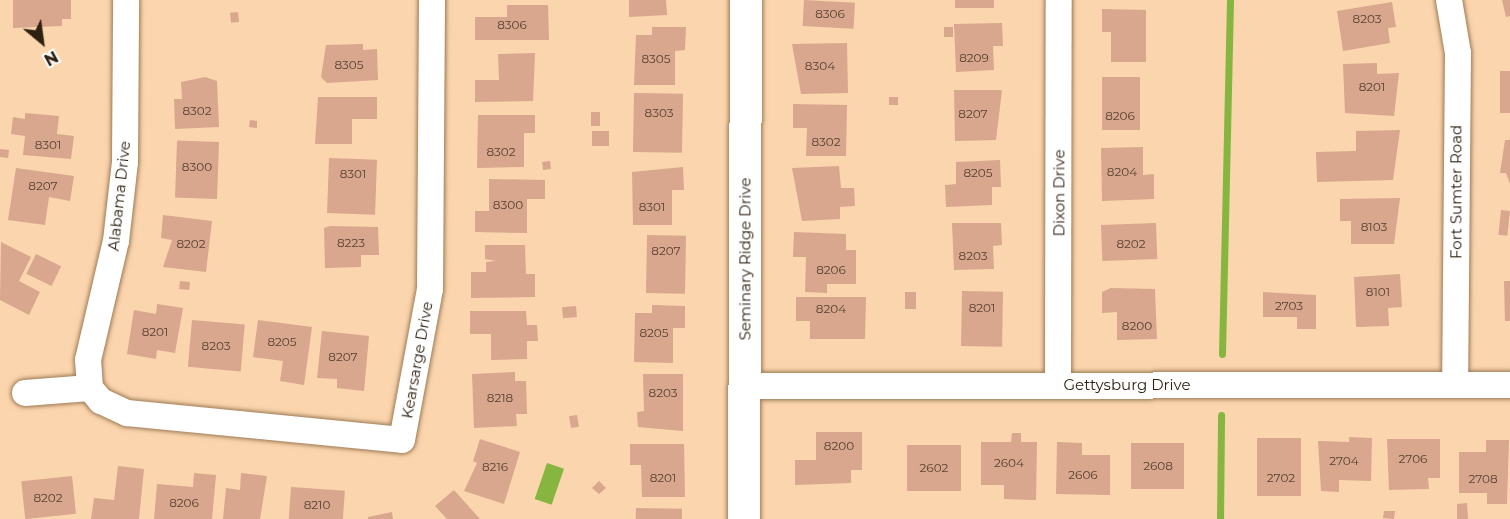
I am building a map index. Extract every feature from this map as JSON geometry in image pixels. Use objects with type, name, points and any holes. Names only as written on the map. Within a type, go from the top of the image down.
[{"type":"street","name":"Alabama Drive","points":[[90,388],[88,360],[116,241],[125,162],[126,0]]},
{"type":"street","name":"Kearsarge Drive","points":[[90,388],[101,401],[127,413],[402,440],[430,289],[432,0]]},
{"type":"street","name":"Seminary Ridge Drive","points":[[744,519],[746,0]]},
{"type":"street","name":"Dixon Drive","points":[[1058,385],[1059,0]]},
{"type":"street","name":"Fort Sumter Road","points":[[1449,0],[1458,53],[1455,385]]},
{"type":"street","name":"Gettysburg Drive","points":[[744,386],[1510,385]]},
{"type":"street","points":[[24,393],[90,388]]},
{"type":"shaded area","points":[[547,463],[564,469],[552,505],[535,499]]},
{"type":"building","points":[[13,0],[71,0],[71,19],[62,19],[62,26],[13,28]]},
{"type":"building","points":[[629,0],[666,0],[667,15],[629,17]]},
{"type":"building","points":[[804,0],[855,3],[854,29],[803,26]]},
{"type":"building","points":[[955,0],[994,0],[994,8],[955,8]]},
{"type":"building","points":[[1502,0],[1510,0],[1510,16],[1506,17]]},
{"type":"building","points":[[1392,2],[1396,27],[1388,28],[1390,43],[1343,51],[1337,11]]},
{"type":"building","points":[[507,5],[548,5],[549,40],[475,40],[475,17],[507,17]]},
{"type":"building","points":[[1102,9],[1146,10],[1146,62],[1111,62],[1111,32],[1102,32]]},
{"type":"building","points":[[238,12],[239,22],[231,23],[230,13]]},
{"type":"building","points":[[1002,23],[1003,46],[993,46],[994,70],[956,72],[954,24]]},
{"type":"building","points":[[652,27],[686,27],[685,50],[675,51],[675,85],[634,85],[636,35],[652,35]]},
{"type":"building","points":[[944,27],[953,27],[953,37],[944,37]]},
{"type":"building","points":[[847,43],[848,93],[801,94],[792,44]]},
{"type":"building","points":[[363,44],[363,50],[377,49],[378,80],[327,83],[321,77],[326,45]]},
{"type":"building","points":[[535,53],[533,101],[475,102],[475,80],[499,80],[498,54]]},
{"type":"building","points":[[1377,63],[1377,74],[1399,73],[1394,116],[1345,113],[1343,64]]},
{"type":"building","points":[[1500,71],[1510,71],[1510,113],[1500,113]]},
{"type":"building","points":[[205,77],[217,81],[219,127],[175,129],[174,99],[182,99],[181,82]]},
{"type":"building","points":[[1102,77],[1140,77],[1140,130],[1102,130]]},
{"type":"building","points":[[954,90],[1002,90],[996,140],[955,141]]},
{"type":"building","points":[[634,93],[683,94],[682,153],[633,152]]},
{"type":"building","points":[[318,97],[377,97],[377,119],[352,119],[352,144],[315,144]]},
{"type":"building","points":[[889,97],[898,97],[898,105],[889,105]]},
{"type":"building","points":[[793,104],[847,105],[846,156],[806,156],[807,128],[793,128]]},
{"type":"building","points":[[591,112],[600,112],[600,126],[591,126]]},
{"type":"building","points":[[25,113],[59,116],[57,134],[74,136],[71,159],[23,155],[25,136],[11,134],[13,117],[25,119]]},
{"type":"building","points":[[478,115],[535,115],[535,133],[524,133],[524,167],[477,168]]},
{"type":"building","points":[[250,120],[257,121],[257,128],[249,127]]},
{"type":"building","points":[[1400,130],[1393,180],[1317,182],[1316,152],[1356,151],[1356,131]]},
{"type":"building","points":[[592,131],[609,131],[609,146],[592,146]]},
{"type":"building","points":[[1505,140],[1510,140],[1510,184],[1506,173],[1500,173]]},
{"type":"building","points":[[177,141],[219,142],[217,199],[175,197]]},
{"type":"building","points":[[1143,147],[1143,175],[1154,174],[1154,199],[1102,201],[1101,148]]},
{"type":"building","points":[[0,149],[9,150],[8,158],[0,157]]},
{"type":"building","points":[[329,158],[377,160],[375,215],[327,213]]},
{"type":"building","points":[[1000,160],[1001,187],[992,187],[992,205],[946,207],[945,185],[956,184],[956,162]]},
{"type":"building","points":[[550,161],[551,169],[543,170],[542,162]]},
{"type":"building","points":[[839,166],[841,188],[854,188],[855,206],[840,207],[840,219],[802,221],[792,168]]},
{"type":"building","points":[[683,167],[684,190],[672,190],[672,225],[633,225],[632,172]]},
{"type":"building","points":[[16,168],[74,176],[70,201],[49,197],[45,225],[8,220]]},
{"type":"building","points":[[489,179],[545,180],[545,199],[527,199],[527,233],[475,232],[475,211],[489,211]]},
{"type":"building","points":[[1400,198],[1394,244],[1351,244],[1351,221],[1340,221],[1340,199]]},
{"type":"building","points":[[1501,210],[1510,211],[1507,236],[1498,235]]},
{"type":"building","points":[[163,215],[212,221],[206,272],[163,267],[172,240],[161,238]]},
{"type":"building","points":[[952,223],[1001,223],[1002,245],[993,246],[994,269],[954,270]]},
{"type":"building","points":[[1156,223],[1157,259],[1102,261],[1101,225]]},
{"type":"building","points":[[330,226],[378,227],[379,255],[361,255],[361,267],[325,268],[324,228]]},
{"type":"building","points":[[794,232],[846,234],[846,250],[856,250],[856,284],[827,284],[827,293],[805,292],[806,257],[793,257]]},
{"type":"building","points":[[647,235],[686,236],[685,294],[646,293]]},
{"type":"building","points":[[1,242],[31,257],[19,281],[40,292],[29,315],[0,300]]},
{"type":"building","points":[[485,245],[525,245],[526,274],[535,274],[535,297],[471,298],[471,272],[486,272],[486,262],[496,261],[485,259]]},
{"type":"building","points":[[36,254],[61,266],[52,286],[26,274]]},
{"type":"building","points":[[1400,274],[1402,307],[1388,308],[1389,326],[1356,327],[1354,277]]},
{"type":"building","points":[[180,281],[190,282],[189,290],[179,289]]},
{"type":"building","points":[[1504,281],[1510,281],[1510,321],[1505,321]]},
{"type":"building","points":[[1111,288],[1155,289],[1157,339],[1117,340],[1117,312],[1102,313],[1102,292]]},
{"type":"building","points":[[962,291],[1003,292],[1002,347],[961,346]]},
{"type":"building","points":[[905,292],[916,292],[916,309],[905,309]]},
{"type":"building","points":[[1263,292],[1316,295],[1316,329],[1297,329],[1297,317],[1263,317]]},
{"type":"building","points":[[796,297],[866,297],[865,339],[810,339],[810,321],[796,321]]},
{"type":"building","points":[[157,304],[183,308],[175,353],[157,350],[156,359],[127,354],[134,310],[156,314]]},
{"type":"building","points":[[652,305],[685,306],[685,328],[673,328],[673,363],[634,362],[635,313],[652,313]]},
{"type":"building","points":[[576,306],[577,317],[563,318],[562,307]]},
{"type":"building","points":[[470,311],[526,311],[527,325],[537,325],[538,341],[527,341],[527,359],[491,360],[491,334],[470,334]]},
{"type":"building","points":[[192,320],[245,325],[241,371],[188,367]]},
{"type":"building","points":[[258,320],[312,327],[304,385],[280,381],[283,361],[253,357]]},
{"type":"building","points":[[322,331],[369,336],[364,391],[337,388],[337,379],[317,378]]},
{"type":"building","points":[[515,372],[515,381],[526,381],[527,414],[516,414],[517,426],[474,428],[472,374]]},
{"type":"building","points":[[643,374],[683,374],[683,431],[638,427],[637,412],[644,411]]},
{"type":"building","points":[[577,415],[579,427],[571,428],[569,416]]},
{"type":"building","points":[[816,432],[862,432],[862,470],[851,470],[851,483],[795,485],[795,460],[816,460]]},
{"type":"building","points":[[1012,433],[1021,433],[1021,442],[1037,442],[1036,500],[1004,499],[1004,485],[981,485],[981,442],[1011,442]]},
{"type":"building","points":[[1349,437],[1372,438],[1371,481],[1339,480],[1339,492],[1321,491],[1318,441],[1349,442]]},
{"type":"building","points":[[1257,438],[1301,438],[1301,496],[1257,496]]},
{"type":"building","points":[[480,439],[520,452],[504,504],[464,491],[477,463],[473,461]]},
{"type":"building","points":[[1387,439],[1440,439],[1440,478],[1428,478],[1429,489],[1389,490]]},
{"type":"building","points":[[1486,440],[1509,440],[1507,504],[1487,504],[1487,493],[1459,493],[1459,452],[1486,452]]},
{"type":"building","points":[[1057,442],[1082,443],[1082,455],[1110,455],[1110,495],[1056,494]]},
{"type":"building","points":[[1131,443],[1184,443],[1184,489],[1131,489]]},
{"type":"building","points":[[630,444],[684,444],[685,497],[642,497],[641,465],[630,465]]},
{"type":"building","points":[[907,445],[961,445],[961,491],[907,491]]},
{"type":"building","points":[[118,466],[144,469],[139,519],[91,519],[94,498],[114,500]]},
{"type":"building","points":[[194,473],[216,475],[212,519],[154,519],[157,484],[193,487]]},
{"type":"building","points":[[241,473],[267,476],[260,519],[223,519],[226,488],[240,490]]},
{"type":"building","points":[[72,476],[76,514],[25,519],[21,481]]},
{"type":"building","points":[[599,481],[606,488],[599,494],[592,488]]},
{"type":"building","points":[[291,487],[345,491],[343,519],[289,519]]},
{"type":"building","points":[[454,490],[480,519],[447,519],[435,506]]},
{"type":"building","points":[[1467,503],[1468,519],[1457,519],[1457,504]]},
{"type":"building","points":[[636,508],[682,509],[682,519],[636,519]]},
{"type":"building","points":[[1384,511],[1395,511],[1394,519],[1383,518]]},
{"type":"building","points":[[392,512],[393,519],[368,519],[368,517]]},
{"type":"waterway","points":[[1222,354],[1230,0]]},
{"type":"waterway","points":[[1220,519],[1221,415]]}]
